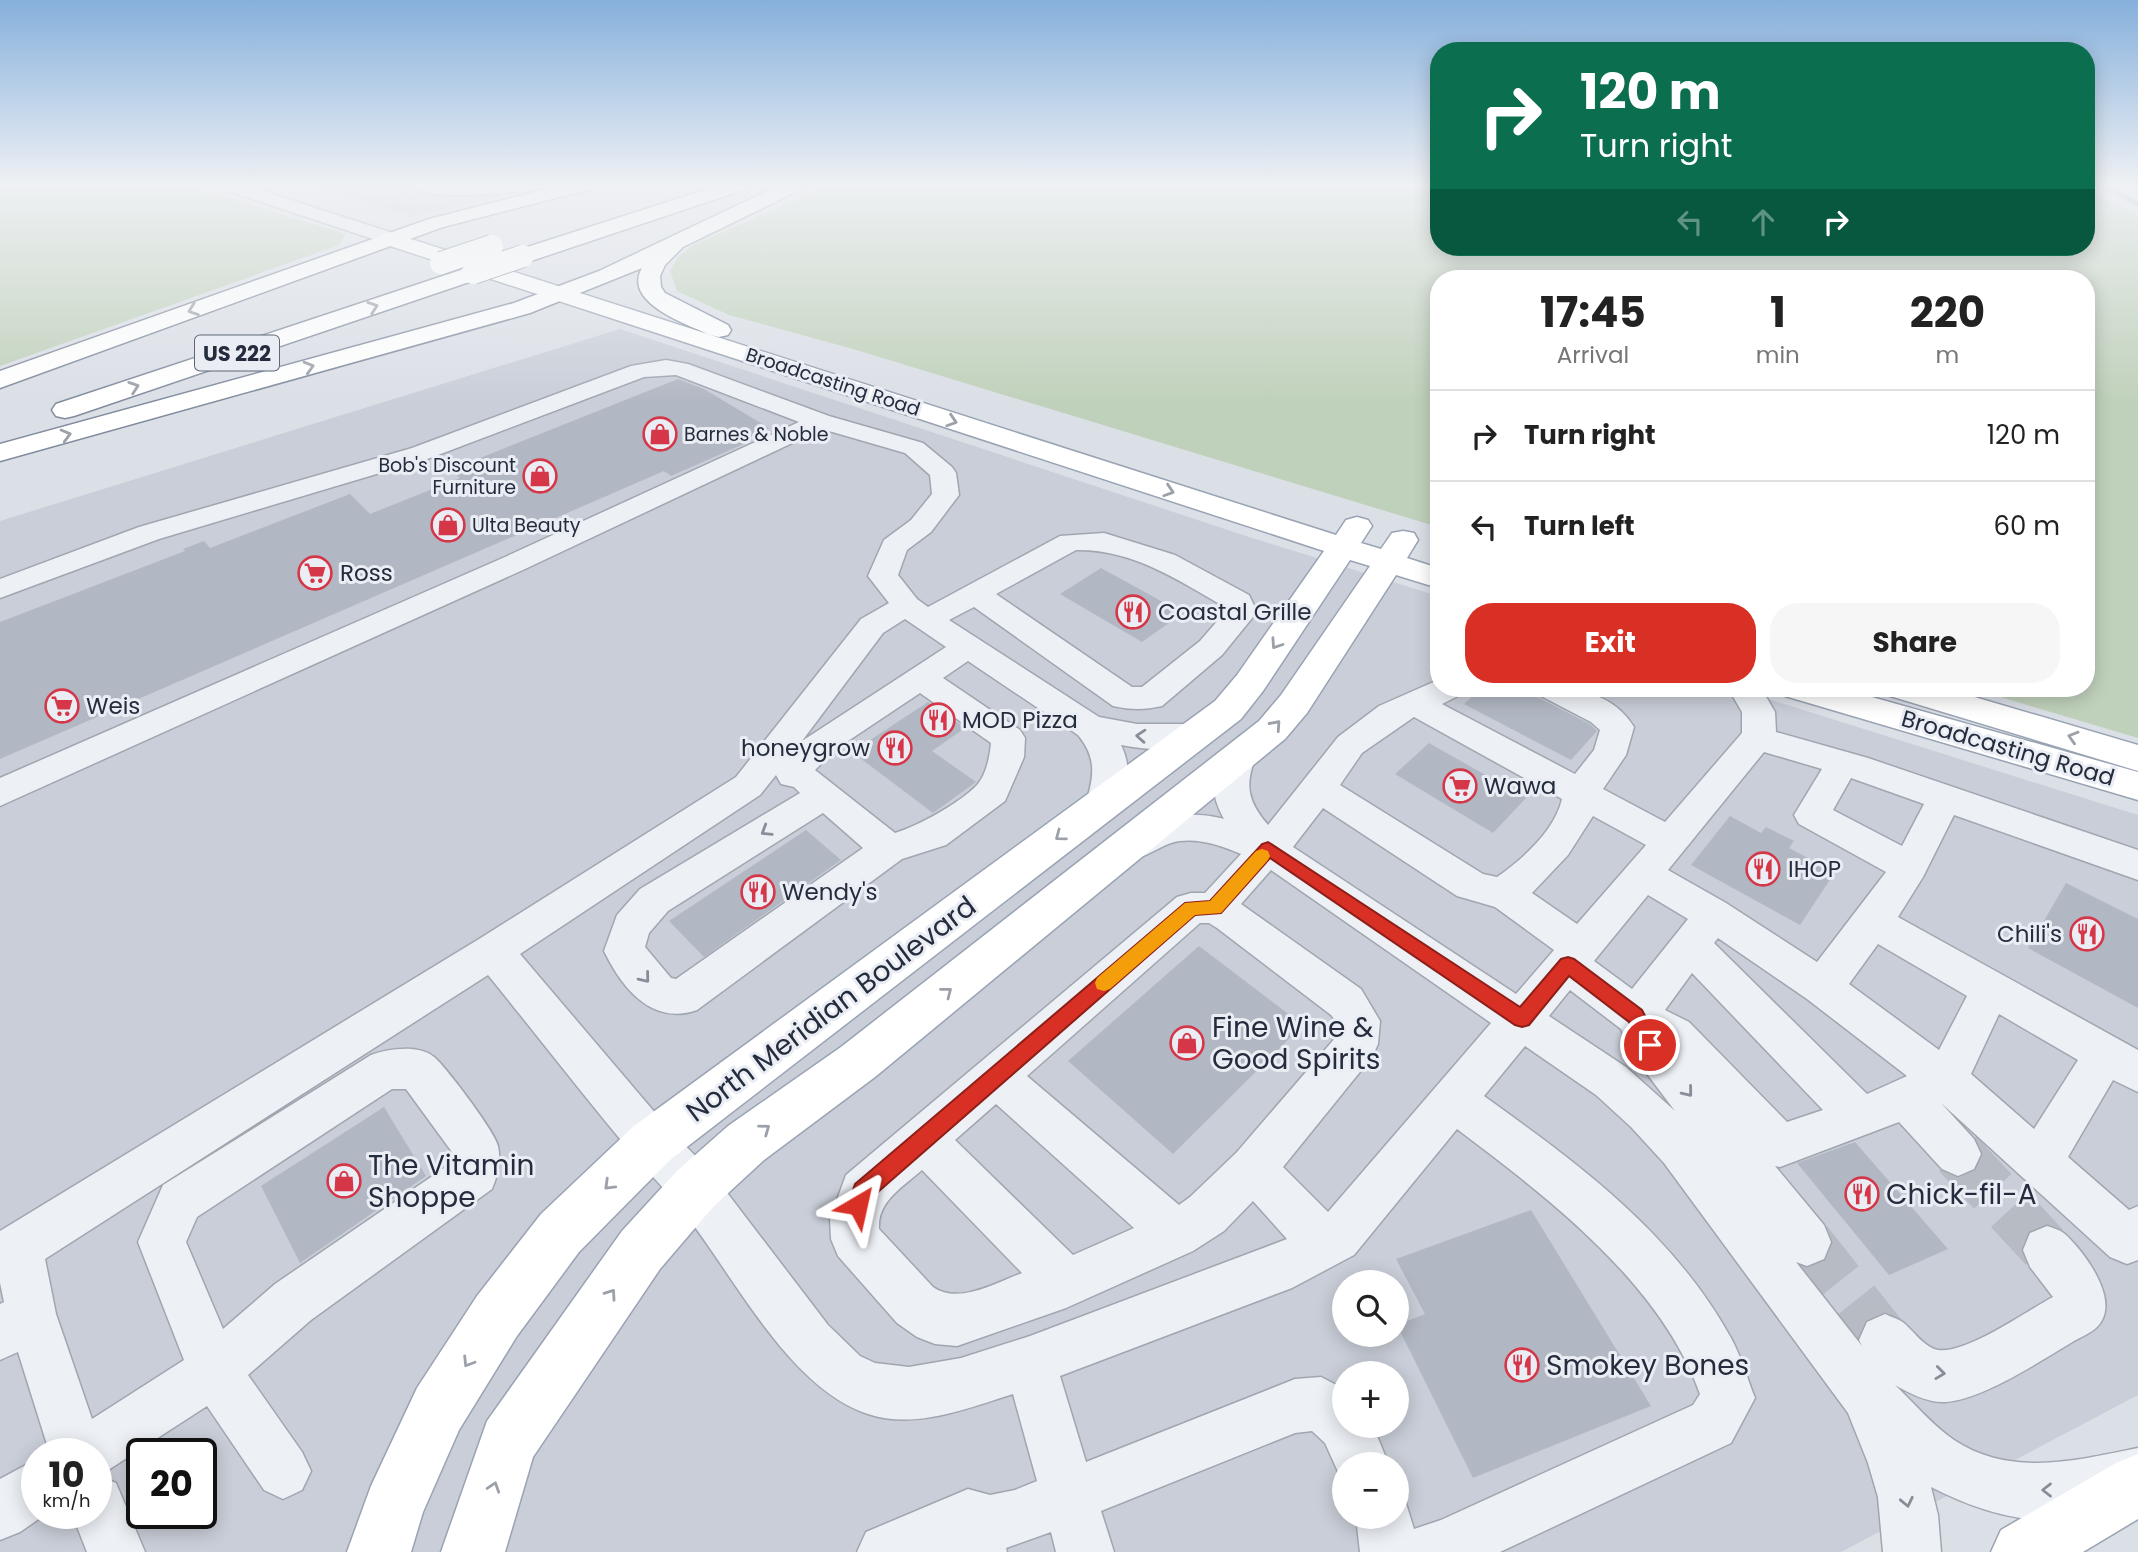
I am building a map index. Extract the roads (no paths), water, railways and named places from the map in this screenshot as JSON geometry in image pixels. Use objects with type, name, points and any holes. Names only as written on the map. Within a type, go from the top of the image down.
[{"type":"main road","points":[[0,380],[340,257]]},
{"type":"main road","name":"US 222","points":[[104,372],[458,257]]},
{"type":"main road","name":"Broadcasting Road","points":[[471,257],[1349,536],[1406,550],[1430,571]]},
{"type":"main road","name":"US 222","points":[[0,432],[519,257]]},
{"type":"main road","points":[[0,453],[522,308],[572,290],[643,257]]},
{"type":"main road","points":[[662,257],[651,267],[647,277],[654,296],[719,330]]},
{"type":"main road","name":"Broadcasting Road","points":[[572,290],[719,330],[1349,536]]},
{"type":"main road","name":"North Meridian Boulevard","points":[[379,1552],[393,1508],[438,1409],[497,1315],[560,1233],[652,1143],[1228,710],[1250,683],[1349,536]]},
{"type":"main road","points":[[473,1552],[508,1442],[641,1250],[695,1189],[746,1143],[858,1062],[1272,730],[1294,704],[1406,550]]},
{"type":"main road","name":"Broadcasting Road","points":[[1829,697],[2138,786]]},
{"type":"main road","name":"Broadcasting Road","points":[[1933,697],[2138,758]]},
{"type":"main road","points":[[2023,1552],[2138,1485]]},
{"type":"street","points":[[0,589],[149,533],[421,453],[649,369],[666,367],[696,373],[820,422],[914,448],[943,473],[946,495],[921,526],[894,546],[883,576],[917,613],[1090,727],[1107,746],[1112,762],[1111,779],[1104,803]]},
{"type":"street","points":[[0,793],[505,568],[820,422]]},
{"type":"street","points":[[797,774],[872,626],[974,593],[1070,542],[1104,541],[1165,561],[1238,602],[1241,612],[1211,648],[1150,698],[1125,698],[974,593]]},
{"type":"street","points":[[920,678],[1008,738],[1007,757],[992,792],[933,835],[901,845],[682,998],[659,995],[624,951],[631,926],[654,900],[797,774],[824,741],[920,678],[968,647]]},
{"type":"street","points":[[1214,908],[1294,821],[1350,744],[1391,714],[1430,697]]},
{"type":"street","points":[[1318,788],[1471,885],[1487,891],[1502,892],[1516,886],[1564,833],[1576,814],[1581,794],[1616,744],[1617,727],[1603,714],[1570,697]]},
{"type":"street","points":[[493,951],[652,1143],[695,1189],[810,1343],[842,1374],[870,1389],[909,1393],[961,1384],[1030,1362],[1292,1263],[1337,1238],[1757,738],[1762,729],[1761,721],[1750,697]]},
{"type":"street","points":[[1416,704],[1581,794],[1657,858],[1701,930],[1861,1118]]},
{"type":"street","points":[[1090,727],[1137,736],[1193,736]]},
{"type":"street","points":[[1757,738],[1843,763],[2138,865]]},
{"type":"street","points":[[1239,757],[1230,772],[1232,803],[1241,819],[1268,849]]},
{"type":"street","points":[[1843,763],[1812,815],[1910,867]]},
{"type":"street","points":[[69,1438],[16,1324],[9,1254],[493,951],[748,786],[797,774],[901,845]]},
{"type":"street","points":[[1822,987],[1873,922],[1910,867],[1945,798]]},
{"type":"street","points":[[1124,850],[1167,830],[1200,827],[1223,832],[1268,849],[1611,1081],[1656,1121],[1680,1148],[1865,1393],[1934,1459],[1971,1478],[2013,1489],[2053,1492],[2138,1476]]},
{"type":"street","points":[[1502,892],[1636,1016],[1674,1035],[1780,1146],[1861,1118],[1946,1080],[1991,989]]},
{"type":"street","points":[[1191,908],[1214,908],[1231,917],[1346,1002],[1359,1021],[1357,1044],[1253,1168],[1207,1214],[1176,1234],[1066,1283],[957,1321],[935,1319],[915,1305],[855,1239],[854,1219],[863,1191],[1191,908]]},
{"type":"street","points":[[1873,922],[2122,1063],[2039,1162]]},
{"type":"street","points":[[1701,930],[1822,987],[1946,1080],[2127,1240],[2138,1230]]},
{"type":"street","points":[[1636,1016],[1701,930]]},
{"type":"street","points":[[1636,1016],[1650,1045],[1807,1242]]},
{"type":"street","points":[[111,1438],[214,1371],[293,1302],[476,1173],[475,1146],[418,1070],[386,1069],[180,1201],[162,1242],[214,1371],[283,1471]]},
{"type":"street","points":[[996,1077],[1176,1234]]},
{"type":"street","points":[[1906,1098],[1958,1154]]},
{"type":"street","points":[[1429,1552],[1445,1548],[1712,1424],[1728,1398],[1713,1356],[1672,1294],[1633,1245],[1553,1173],[1454,1100]]},
{"type":"street","points":[[923,1139],[1066,1283]]},
{"type":"street","points":[[1253,1168],[1325,1244]]},
{"type":"street","points":[[1885,1340],[1897,1356],[1919,1369],[1947,1377],[1969,1369],[2080,1309],[2078,1289],[2046,1250]]},
{"type":"street","points":[[1030,1362],[1085,1552]]},
{"type":"street","points":[[1865,1393],[1898,1463],[1909,1509],[1912,1552]]},
{"type":"street","points":[[886,1552],[973,1535],[990,1523],[1015,1518],[1068,1498],[1295,1406],[1321,1404],[1332,1414]]},
{"type":"street","points":[[0,1512],[21,1498]]},
{"type":"street","points":[[107,1529],[116,1552]]},
{"type":"street","points":[[1386,1529],[1390,1552]]},
{"type":"tunnel","points":[[1958,1154],[2047,1250]]},
{"type":"tunnel","points":[[1807,1242],[1885,1340]]},
{"type":"place","name":"Barnes & Noble","points":[[660,434]]},
{"type":"place","name":"Bob's Discount Furniture","points":[[540,476]]},
{"type":"place","name":"Ulta Beauty","points":[[448,525]]},
{"type":"place","name":"Ross","points":[[315,573]]},
{"type":"place","name":"Coastal Grille","points":[[1133,612]]},
{"type":"place","name":"Weis","points":[[62,706]]},
{"type":"place","name":"MOD Pizza","points":[[938,720]]},
{"type":"place","name":"honeygrow","points":[[895,748]]},
{"type":"place","name":"Wawa","points":[[1460,786]]},
{"type":"place","name":"IHOP","points":[[1763,869]]},
{"type":"place","name":"Wendy's","points":[[758,892]]},
{"type":"place","name":"Chili's","points":[[2087,934]]},
{"type":"place","name":"Fine Wine & Good Spirits","points":[[1187,1043]]},
{"type":"place","name":"The Vitamin Shoppe","points":[[344,1181]]},
{"type":"place","name":"Chick-fil-A","points":[[1862,1194]]},
{"type":"place","name":"Smokey Bones","points":[[1522,1365]]}]
